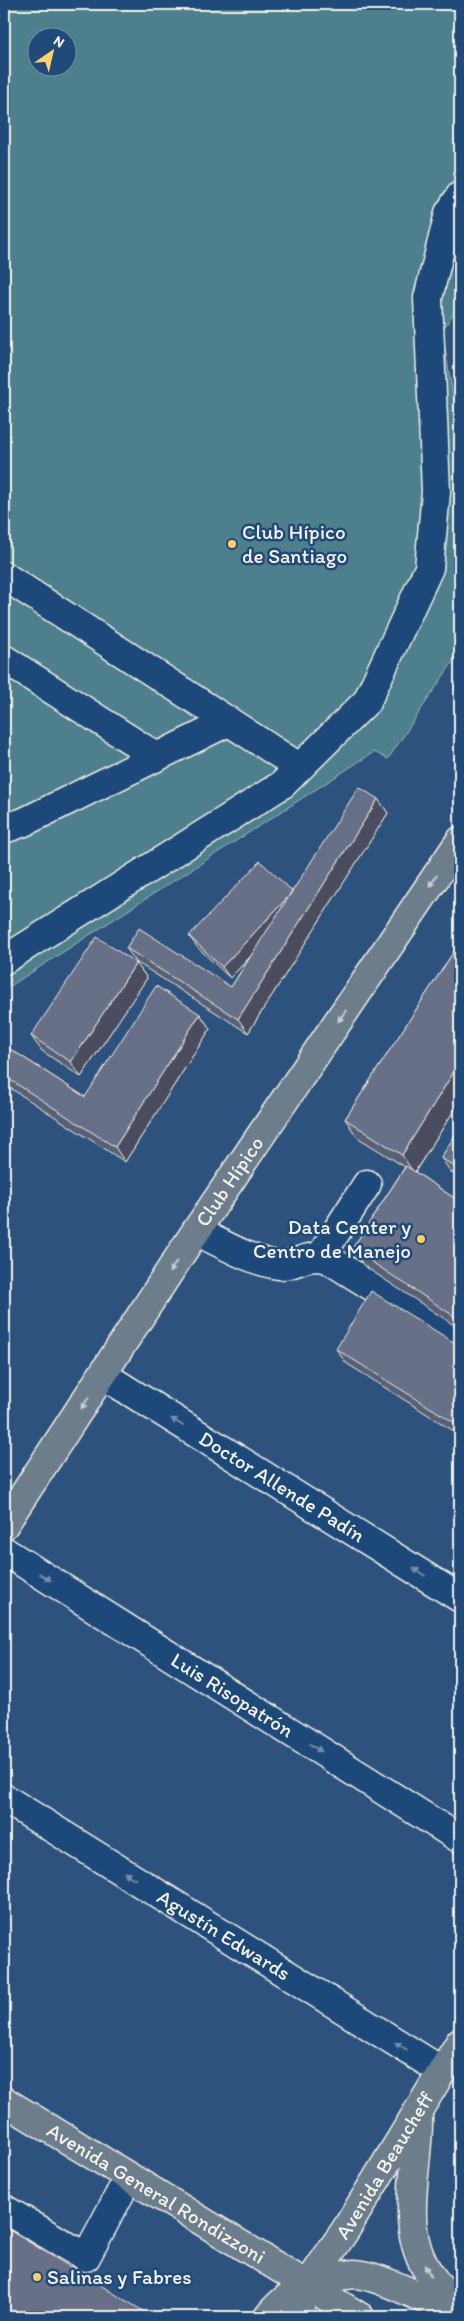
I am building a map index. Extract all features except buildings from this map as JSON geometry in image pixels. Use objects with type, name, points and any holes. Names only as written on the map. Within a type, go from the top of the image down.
[{"type":"main road","name":"Club Hípico","points":[[4,1525],[196,1231],[460,840]]},
{"type":"main road","name":"Avenida Beaucheff","points":[[296,2317],[307,2286],[346,2229],[460,2042]]},
{"type":"main road","name":"Avenida General Rondizzoni","points":[[4,2101],[360,2317]]},
{"type":"main road","points":[[418,2112],[418,2139],[412,2195],[415,2240],[421,2259],[430,2276],[460,2307]]},
{"type":"main road","points":[[307,2286],[334,2276],[355,2274],[368,2277],[460,2316]]},
{"type":"main road","name":"Avenida Beaucheff","points":[[268,2317],[286,2298],[307,2286]]},
{"type":"street","points":[[4,960],[283,784],[367,701],[429,568],[436,492],[428,298],[449,213],[460,196]]},
{"type":"street","points":[[4,576],[299,767]]},
{"type":"street","points":[[4,659],[157,756]]},
{"type":"street","points":[[4,829],[24,822],[228,722]]},
{"type":"street","points":[[320,1257],[367,1184]]},
{"type":"street","points":[[196,1231],[258,1260],[280,1266],[304,1258],[320,1257],[333,1262],[460,1341]]},
{"type":"street","name":"Doctor Allende Padín","points":[[103,1375],[460,1598]]},
{"type":"street","name":"Luis Risopatrón","points":[[4,1551],[460,1839]]},
{"type":"street","name":"Agustín Edwards","points":[[4,1798],[442,2071]]},
{"type":"street","points":[[4,2209],[86,2257],[129,2177]]},
{"type":"green space","name":"Club Hípico de Santiago","points":[[4,4],[460,4],[460,303],[442,331],[460,437],[460,651],[388,759],[374,752],[4,990]]},
{"type":"place","name":"Club Hípico de Santiago","points":[[232,544]]},
{"type":"place","name":"Data Center y Centro de Manejo","points":[[421,1239]]},
{"type":"place","name":"Salinas y Fabres","points":[[37,2277]]}]
